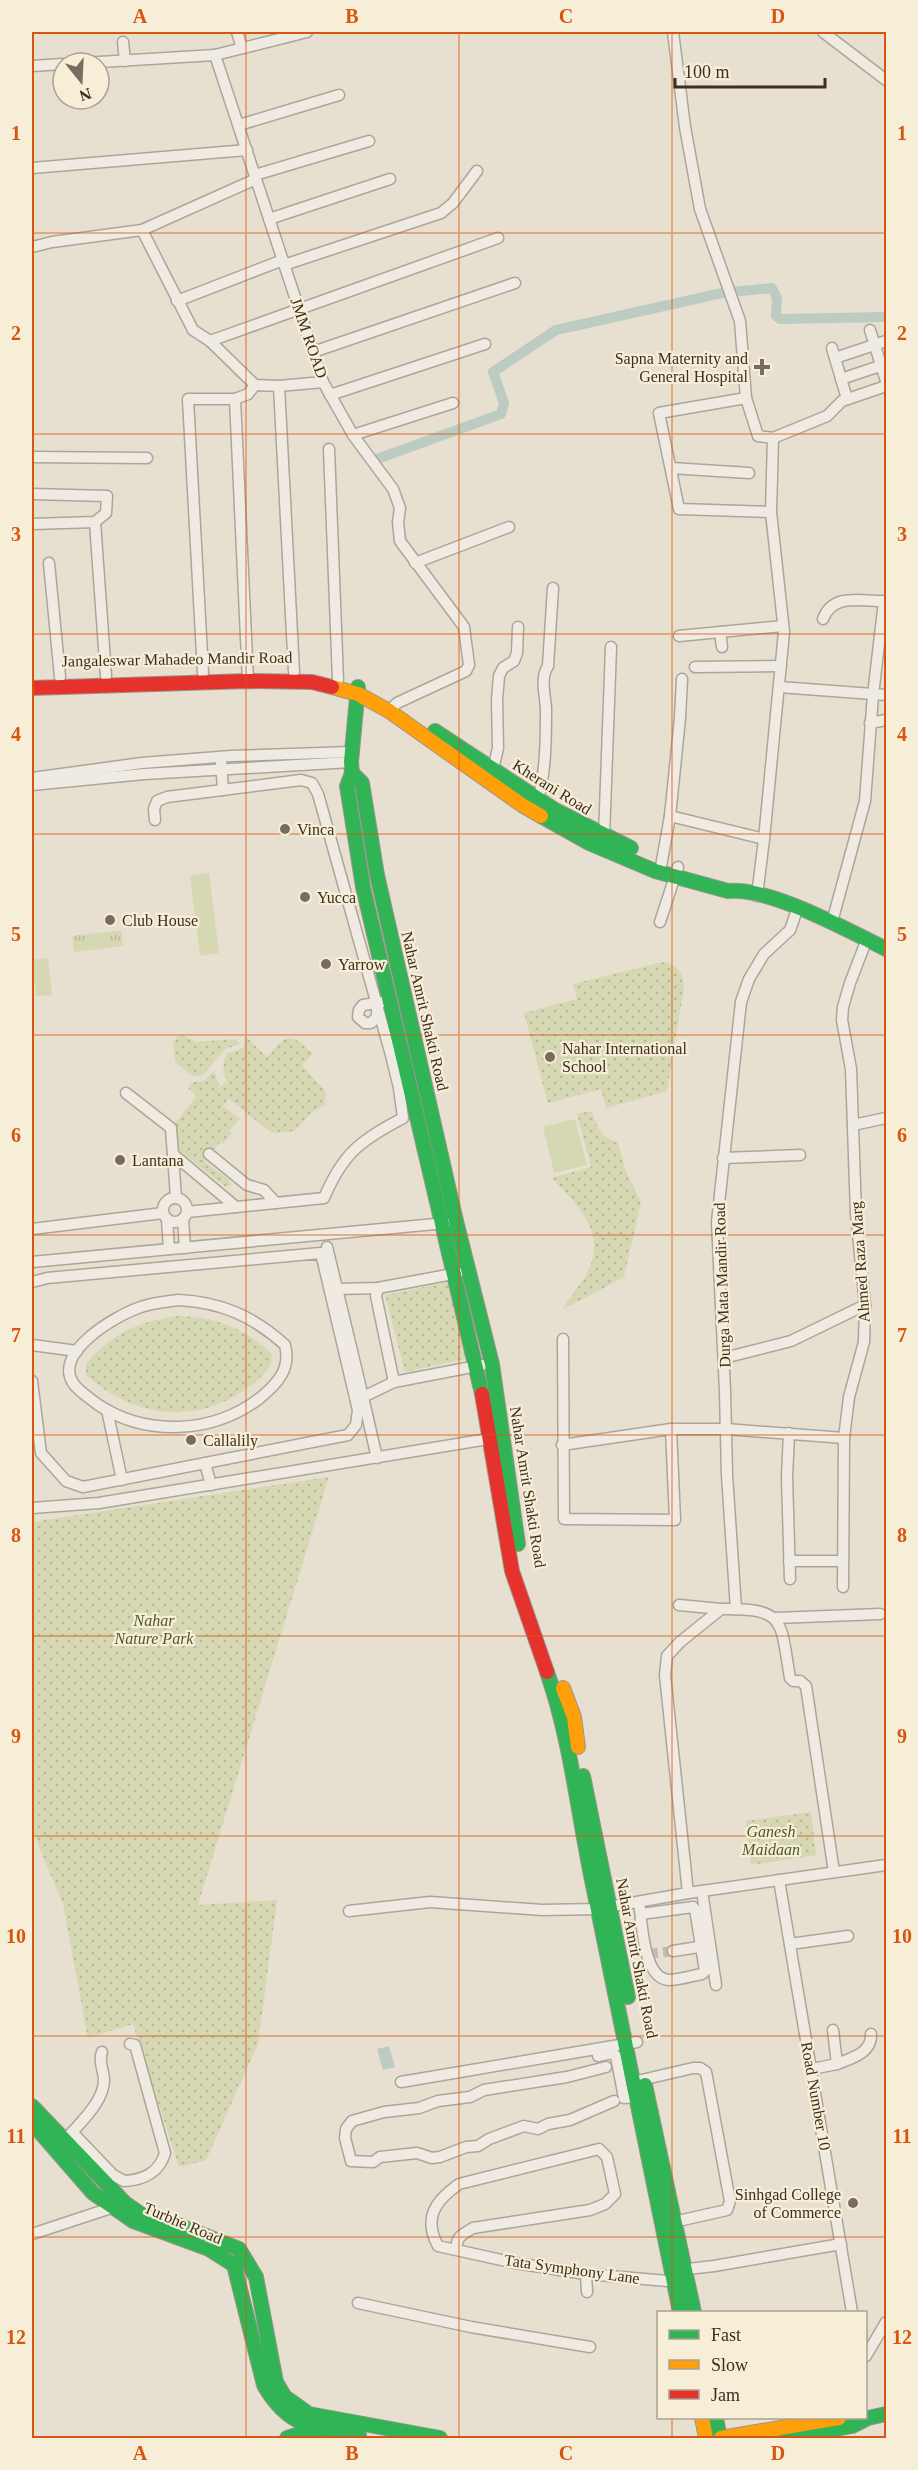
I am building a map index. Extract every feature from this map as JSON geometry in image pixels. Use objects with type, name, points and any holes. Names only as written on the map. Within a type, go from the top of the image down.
[{"type":"street","points":[[237,32],[242,48]]},
{"type":"street","points":[[111,62],[216,55],[289,34],[307,32]]},
{"type":"street","points":[[673,32],[685,127],[700,209],[741,321],[746,398],[758,436],[765,439],[773,438],[827,416],[842,401],[886,386]]},
{"type":"street","points":[[823,32],[886,80]]},
{"type":"street","points":[[123,42],[125,61]]},
{"type":"street","name":"JMM ROAD","points":[[216,55],[323,382],[353,435],[393,489],[400,508],[398,522],[400,542],[464,627],[469,665],[466,671],[455,678],[433,685],[393,707]]},
{"type":"street","points":[[32,66],[51,65]]},
{"type":"street","points":[[239,125],[339,94]]},
{"type":"street","points":[[32,247],[52,242],[142,230],[255,177],[369,141]]},
{"type":"street","points":[[32,168],[247,150]]},
{"type":"street","points":[[177,301],[284,263],[441,213],[453,203],[477,171]]},
{"type":"street","points":[[269,219],[390,179]]},
{"type":"street","points":[[142,230],[193,330],[210,341],[255,385],[279,386],[323,382]]},
{"type":"street","points":[[210,341],[498,238]]},
{"type":"street","points":[[313,352],[515,283]]},
{"type":"street","points":[[870,330],[881,343],[886,381]]},
{"type":"street","points":[[847,399],[833,353],[881,343]]},
{"type":"street","points":[[330,395],[485,344]]},
{"type":"street","points":[[841,379],[884,364]]},
{"type":"street","points":[[203,673],[189,399],[235,399],[248,394],[255,385]]},
{"type":"street","points":[[279,386],[294,672]]},
{"type":"street","points":[[746,398],[659,413],[670,468],[679,508],[771,512]]},
{"type":"street","points":[[235,399],[248,677]]},
{"type":"street","points":[[353,435],[453,403]]},
{"type":"street","points":[[757,896],[781,666],[771,512],[773,438]]},
{"type":"street","points":[[329,449],[338,680]]},
{"type":"street","points":[[32,457],[147,458]]},
{"type":"street","points":[[670,468],[749,473]]},
{"type":"street","points":[[32,494],[107,495],[106,513],[95,522],[32,524]]},
{"type":"street","points":[[95,522],[106,676]]},
{"type":"street","points":[[415,563],[509,527]]},
{"type":"street","points":[[49,563],[60,677]]},
{"type":"street","points":[[536,806],[542,782],[546,709],[543,673],[548,666],[553,588]]},
{"type":"street","points":[[823,619],[827,608],[837,601],[884,601],[870,723],[865,801],[832,922]]},
{"type":"street","points":[[775,614],[780,626],[778,647]]},
{"type":"street","points":[[679,636],[780,626]]},
{"type":"street","points":[[490,784],[498,748],[499,676],[503,668],[514,661],[518,627]]},
{"type":"street","points":[[720,632],[722,647]]},
{"type":"street","points":[[604,837],[611,647]]},
{"type":"street","points":[[694,667],[781,666]]},
{"type":"street","name":"Jangaleswar Mahadeo Mandir Road","points":[[32,688],[248,677],[294,672],[338,680],[358,690]]},
{"type":"street","name":"Jangaleswar Mahadeo Mandir Road","points":[[32,677],[203,673],[312,682],[358,690]]},
{"type":"street","points":[[661,867],[680,718],[682,679]]},
{"type":"street","points":[[779,687],[886,695]]},
{"type":"street","name":"Kherani Road","points":[[358,690],[393,707],[492,769],[536,806],[589,843],[661,867],[734,882],[739,890],[798,908],[886,949]]},
{"type":"street","name":"Nahar Amrit Shakti Road","points":[[358,690],[352,762],[347,786],[381,1007],[414,1118],[449,1223]]},
{"type":"street","name":"Kherani Road","points":[[393,707],[490,784],[604,837],[661,867]]},
{"type":"street","points":[[870,723],[886,720]]},
{"type":"street","points":[[32,777],[142,764],[352,762]]},
{"type":"street","points":[[32,785],[221,763],[233,767],[352,762]]},
{"type":"street","name":"Nahar Amrit Shakti Road","points":[[352,762],[362,783],[377,875],[405,997],[449,1223],[478,1341],[477,1366],[512,1571],[562,1699]]},
{"type":"street","points":[[221,763],[223,790]]},
{"type":"street","points":[[233,767],[235,789]]},
{"type":"street","points":[[32,1229],[165,1216],[173,1222],[185,1216],[236,1207],[324,1198],[335,1172],[353,1149],[376,1132],[403,1118],[399,1088],[381,1007],[318,794],[312,783],[301,780],[168,797],[157,801],[154,809],[155,820]]},
{"type":"street","points":[[669,816],[764,839]]},
{"type":"street","points":[[660,922],[676,871]]},
{"type":"street","name":"Durga Mata Mandir Road","points":[[736,1609],[728,1490],[717,1222],[741,1002],[746,986],[764,954],[790,930],[798,908]]},
{"type":"street","name":"Ahmed Raza Marg","points":[[843,1587],[844,1438],[849,1397],[864,1338],[865,1305],[856,1214],[850,1069],[842,1020],[850,983],[867,939]]},
{"type":"street","points":[[381,1007],[405,997]]},
{"type":"street","points":[[126,1093],[171,1128],[176,1198]]},
{"type":"street","points":[[853,1125],[886,1118]]},
{"type":"street","points":[[209,1154],[247,1185],[264,1190],[276,1203]]},
{"type":"street","points":[[174,1155],[236,1207]]},
{"type":"street","points":[[723,1158],[800,1155]]},
{"type":"street","points":[[176,1249],[185,1216],[183,1201],[176,1198],[166,1202],[165,1216],[176,1249],[177,1267]]},
{"type":"street","points":[[32,1262],[449,1223]]},
{"type":"street","points":[[327,1247],[377,1458]]},
{"type":"street","points":[[32,1282],[47,1278],[321,1252],[358,1410],[356,1425],[348,1435],[83,1487],[66,1481],[41,1453],[32,1381]]},
{"type":"street","points":[[337,1289],[378,1288],[461,1273]]},
{"type":"street","points":[[378,1288],[375,1296],[394,1382]]},
{"type":"street","points":[[178,1300],[207,1302],[235,1310],[268,1329],[285,1345],[287,1365],[281,1377],[252,1403],[218,1421],[180,1427],[160,1427],[141,1424],[107,1410],[72,1383],[70,1368],[77,1351],[90,1336],[122,1314],[140,1307],[178,1300]]},
{"type":"street","points":[[724,1358],[791,1341],[865,1305]]},
{"type":"street","points":[[563,1339],[564,1519],[675,1520],[671,1429]]},
{"type":"street","name":"Nahar Amrit Shakti Road","points":[[478,1341],[492,1364],[519,1553],[562,1699],[679,2276],[680,2311]]},
{"type":"street","points":[[32,1345],[77,1351]]},
{"type":"street","points":[[363,1396],[394,1382],[492,1364]]},
{"type":"street","points":[[107,1410],[122,1480]]},
{"type":"street","points":[[562,1445],[671,1429],[726,1429],[844,1438]]},
{"type":"street","points":[[789,1433],[787,1477],[790,1579]]},
{"type":"street","points":[[32,1508],[99,1503],[503,1436]]},
{"type":"street","points":[[205,1463],[211,1485]]},
{"type":"street","points":[[789,1561],[842,1561]]},
{"type":"street","points":[[679,1605],[765,1612],[775,1618],[781,1627],[790,1678],[806,1686],[834,1872]]},
{"type":"street","points":[[688,1893],[666,1675],[668,1656],[680,1642],[721,1610]]},
{"type":"street","points":[[775,1618],[880,1614]]},
{"type":"street","points":[[350,1911],[430,1902],[542,1910],[603,1908],[688,1893],[886,1865]]},
{"type":"street","name":"Road Number 10","points":[[779,1880],[852,2311]]},
{"type":"street","points":[[639,1902],[649,1965],[662,1978],[669,1980],[702,1974],[705,1971],[702,1891]]},
{"type":"street","points":[[641,1914],[693,1907],[716,1985]]},
{"type":"street","points":[[790,1944],[848,1936]]},
{"type":"street","points":[[673,1951],[705,1946]]},
{"type":"street","points":[[833,2030],[837,2064]]},
{"type":"street","points":[[812,2069],[837,2064],[862,2052],[869,2046],[872,2034]]},
{"type":"street","points":[[401,2082],[632,2043]]},
{"type":"street","points":[[32,2106],[64,2141],[113,2175],[124,2181],[152,2174],[165,2153],[135,2045],[130,2044]]},
{"type":"street","points":[[585,2051],[585,2056],[588,2057],[612,2054],[615,2056],[624,2098],[637,2097]]},
{"type":"street","points":[[64,2141],[102,2091],[104,2079],[100,2057],[102,2052]]},
{"type":"street","points":[[494,2067],[498,2088]]},
{"type":"street","points":[[606,2067],[567,2078],[484,2090],[470,2097],[438,2101],[418,2108],[384,2112],[352,2121],[346,2129],[345,2138],[351,2161],[373,2162],[380,2157],[417,2153],[432,2158],[440,2157],[465,2147],[478,2146],[489,2139],[524,2126],[538,2129],[570,2120],[614,2101]]},
{"type":"street","points":[[639,2080],[693,2068],[700,2068],[706,2072],[730,2201],[729,2207],[727,2210],[668,2223]]},
{"type":"street","points":[[480,2069],[484,2090]]},
{"type":"street","name":"Nahar Amrit Shakti Road","points":[[639,2080],[637,2097],[668,2223]]},
{"type":"street","name":"Turbhe Road","points":[[32,2123],[64,2141],[93,2193],[120,2205],[133,2221],[209,2249],[234,2265],[264,2385],[270,2399],[288,2418],[318,2430]]},
{"type":"street","name":"Tata Symphony Lane","points":[[458,2250],[456,2242],[459,2236],[473,2228],[590,2210],[605,2204],[615,2194],[607,2157],[599,2149],[459,2184],[440,2197],[430,2222],[431,2234],[438,2246],[458,2250],[586,2274],[679,2276],[709,2267],[841,2244]]},
{"type":"street","points":[[32,2234],[120,2205],[239,2249],[256,2277],[276,2382],[285,2397],[309,2414],[440,2439]]},
{"type":"street","points":[[238,2278],[253,2271]]},
{"type":"street","points":[[586,2274],[587,2292]]},
{"type":"street","name":"Nahar Amrit Shakti Road","points":[[679,2276],[693,2311]]},
{"type":"street","points":[[358,2303],[471,2327],[590,2347]]},
{"type":"street","points":[[867,2354],[886,2322]]},
{"type":"street","points":[[867,2418],[886,2414]]},
{"type":"street","points":[[318,2430],[331,2419]]},
{"type":"street","points":[[702,2419],[706,2439]]},
{"type":"street","points":[[716,2419],[720,2439],[832,2419]]},
{"type":"street","points":[[787,2439],[853,2422]]},
{"type":"street","points":[[287,2439],[318,2430],[389,2439]]},
{"type":"green space","points":[[209,873],[219,953],[200,956],[190,876]]},
{"type":"green space","points":[[121,930],[123,946],[74,952],[72,936]]},
{"type":"green space","points":[[48,958],[52,995],[36,996],[32,960]]},
{"type":"green space","points":[[663,962],[679,970],[684,987],[667,1091],[606,1108],[601,1089],[548,1103],[524,1013],[577,999],[573,984]]},
{"type":"green space","points":[[183,1035],[196,1042],[233,1039],[240,1044],[225,1049],[203,1075],[193,1077],[175,1062],[173,1043],[178,1036]]},
{"type":"green space","points":[[245,1036],[267,1057],[280,1043],[289,1038],[305,1047],[313,1054],[302,1065],[326,1092],[325,1105],[312,1112],[295,1131],[272,1133],[229,1099],[223,1106],[240,1119],[229,1131],[232,1133],[223,1144],[220,1142],[205,1162],[229,1180],[230,1185],[226,1187],[179,1150],[175,1123],[197,1096],[188,1088],[193,1082],[204,1081],[214,1071],[220,1087],[227,1081],[224,1060],[228,1053],[244,1048]]},
{"type":"green space","points":[[592,1111],[600,1132],[618,1143],[626,1172],[641,1202],[624,1277],[562,1310],[588,1271],[593,1257],[594,1244],[592,1232],[579,1208],[551,1178],[591,1167],[577,1114]]},
{"type":"green space","points":[[575,1119],[587,1165],[554,1173],[543,1127]]},
{"type":"green space","points":[[453,1281],[474,1357],[405,1372],[385,1295]]},
{"type":"green space","points":[[179,1316],[205,1319],[240,1331],[271,1353],[270,1366],[264,1374],[234,1397],[191,1411],[169,1412],[147,1409],[105,1390],[86,1375],[86,1364],[89,1360],[119,1335],[153,1321]]},
{"type":"green space","name":"Nahar Nature Park","points":[[329,1477],[198,1905],[277,1900],[258,2044],[206,2160],[179,2167],[133,2024],[88,2038],[63,1904],[32,1830],[32,1522]]},
{"type":"green space","name":"Ganesh Maidaan","points":[[811,1812],[816,1855],[751,1865],[746,1821]]},
{"type":"shaded area","points":[[389,2046],[395,2067],[383,2070],[377,2049]]},
{"type":"waterway","points":[[377,459],[501,414],[504,403],[493,372],[556,330],[722,293],[772,288],[777,298],[776,316],[780,319],[886,317]]},
{"type":"tunnel","points":[[648,1954],[673,1951]]},
{"type":"traffic: fast","points":[[358,687],[352,773],[347,786],[363,887],[482,1394]]},
{"type":"traffic: fast","points":[[435,731],[555,810],[631,848]]},
{"type":"traffic: fast","points":[[352,773],[362,783],[377,875],[456,1221],[492,1364],[518,1544]]},
{"type":"traffic: fast","points":[[541,816],[589,843],[655,871],[728,891],[765,896],[786,903],[830,921],[886,949]]},
{"type":"traffic: fast","points":[[547,1672],[568,1751],[680,2311]]},
{"type":"traffic: fast","points":[[583,1776],[628,1997]]},
{"type":"traffic: fast","points":[[645,2085],[694,2311]]},
{"type":"traffic: fast","points":[[32,2106],[125,2203],[142,2215],[178,2225],[239,2249],[256,2277],[276,2382],[285,2397],[309,2414],[440,2438]]},
{"type":"traffic: fast","points":[[32,2123],[93,2193],[133,2221],[209,2249],[234,2265],[264,2385],[273,2399],[293,2418],[304,2424],[329,2431],[359,2435]]},
{"type":"traffic: fast","points":[[867,2418],[886,2414]]},
{"type":"traffic: fast","points":[[716,2419],[720,2438]]},
{"type":"traffic: fast","points":[[787,2438],[852,2426],[866,2419]]},
{"type":"traffic: fast","points":[[287,2438],[320,2428]]},
{"type":"traffic: slow","points":[[332,687],[358,694],[389,711],[541,816]]},
{"type":"traffic: slow","points":[[563,1688],[574,1717],[578,1747]]},
{"type":"traffic: slow","points":[[702,2419],[706,2438]]},
{"type":"traffic: slow","points":[[721,2438],[833,2419]]},
{"type":"traffic: jam","points":[[32,688],[248,681],[312,682],[332,687]]},
{"type":"traffic: jam","points":[[482,1394],[512,1571],[547,1672]]},
{"type":"place","name":"Sapna Maternity and General Hospital","points":[[762,367]]},
{"type":"place","name":"Vinca","points":[[285,829]]},
{"type":"place","name":"Yucca","points":[[305,897]]},
{"type":"place","name":"Club House","points":[[110,920]]},
{"type":"place","name":"Yarrow","points":[[326,964]]},
{"type":"place","name":"Nahar International School","points":[[550,1057]]},
{"type":"place","name":"Lantana","points":[[120,1160]]},
{"type":"place","name":"Callalily","points":[[191,1440]]},
{"type":"place","name":"Sinhgad College of Commerce","points":[[853,2203]]}]
